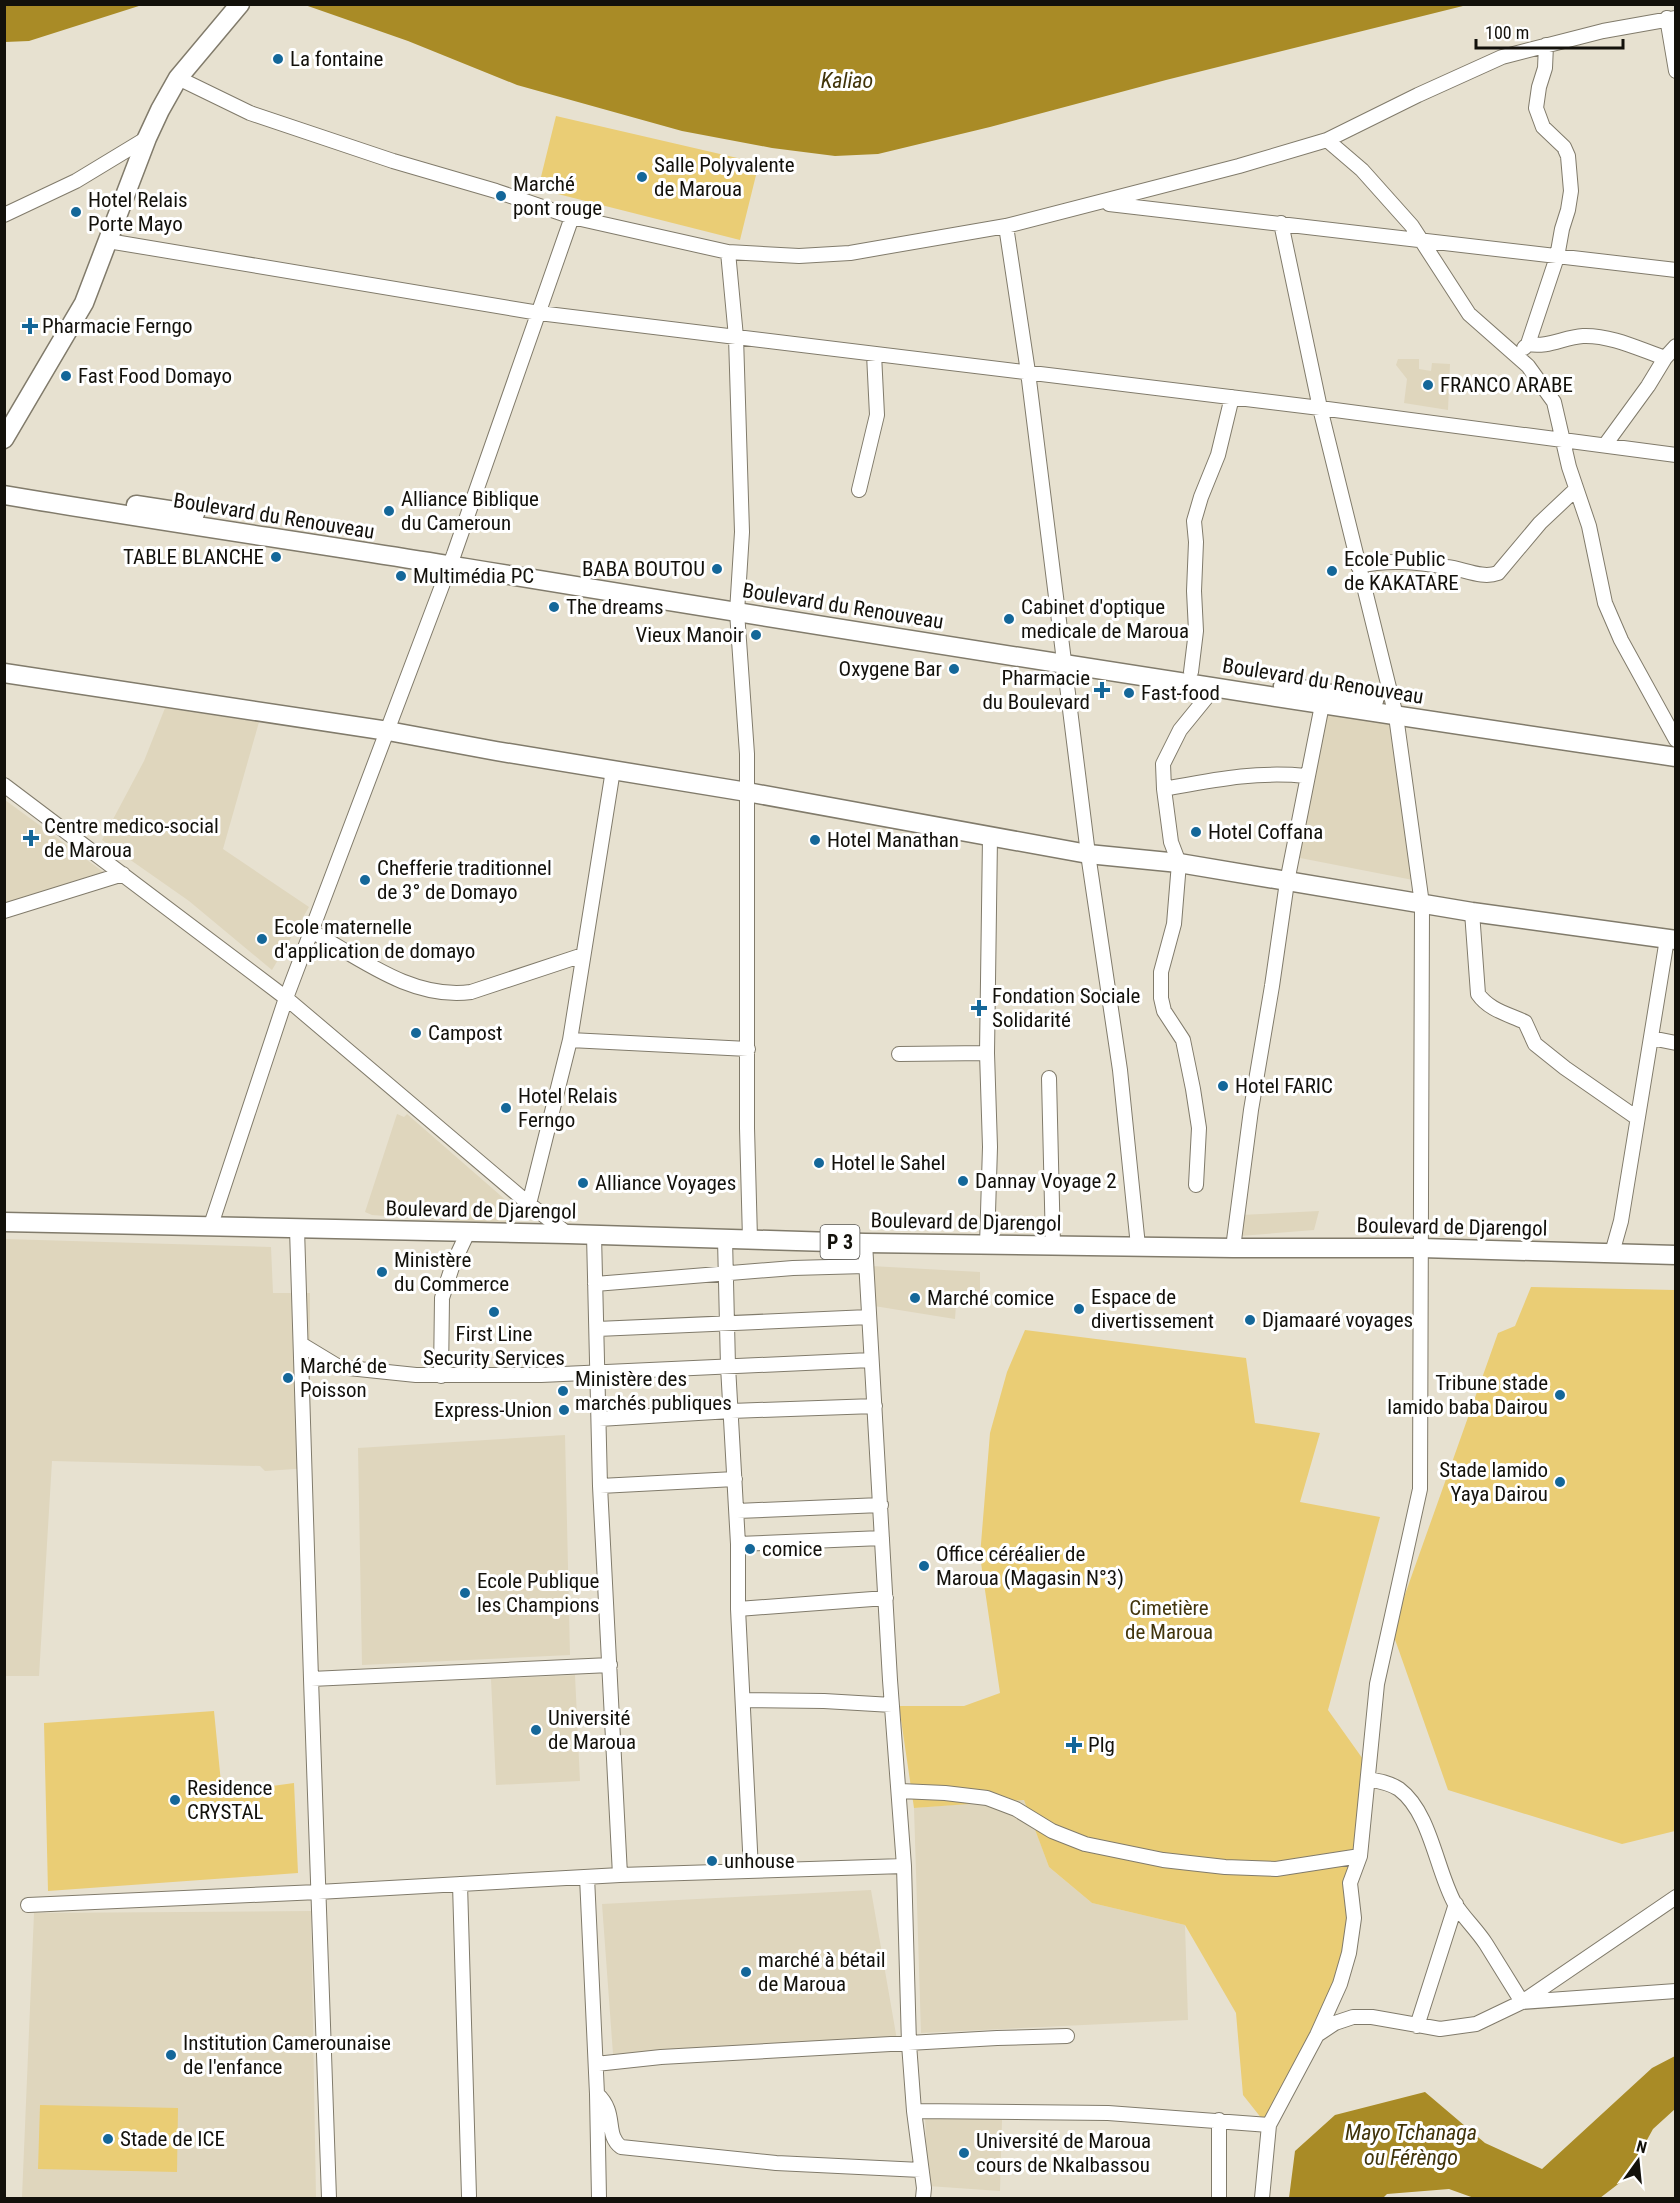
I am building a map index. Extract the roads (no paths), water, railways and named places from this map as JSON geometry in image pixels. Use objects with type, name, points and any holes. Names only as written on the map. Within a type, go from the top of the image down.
[{"type":"main road","points":[[4,439],[84,303],[147,138],[160,110],[178,78],[240,4]]},
{"type":"main road","name":"Boulevard du Renouveau","points":[[4,485],[452,560],[1064,658],[1322,705],[1395,710],[1676,748]]},
{"type":"main road","name":"Boulevard du Renouveau","points":[[4,495],[162,522],[452,560]]},
{"type":"main road","name":"Boulevard du Renouveau","points":[[1064,658],[1191,672],[1395,710],[1676,757]]},
{"type":"main road","points":[[4,673],[388,731],[747,792],[1088,854],[1179,863],[1472,912],[1671,940]]},
{"type":"main road","name":"Boulevard de Djarengol","points":[[4,1222],[210,1228],[568,1233],[865,1243],[1421,1248],[1676,1255]]},
{"type":"street","points":[[178,78],[250,113],[572,217],[728,252],[799,256],[850,253],[1006,226],[1239,166],[1327,140],[1502,57],[1603,31],[1671,18],[1676,71]]},
{"type":"street","points":[[1515,356],[1528,344],[1557,257],[1571,191],[1568,156],[1564,147],[1543,127],[1536,108],[1545,68],[1546,45]]},
{"type":"street","points":[[4,215],[76,180],[147,138]]},
{"type":"street","points":[[1327,140],[1362,170],[1413,226],[1469,314],[1533,372],[1554,402],[1562,440],[1589,526],[1605,603],[1621,640],[1676,740]]},
{"type":"street","points":[[1095,203],[1676,270]]},
{"type":"street","points":[[210,1228],[286,998],[313,932],[452,560],[572,217]]},
{"type":"street","points":[[1262,2199],[1269,2126],[1317,2035],[1340,1984],[1349,1953],[1353,1918],[1350,1883],[1360,1856],[1377,1684],[1420,1489],[1422,904],[1395,710],[1320,408],[1281,223]]},
{"type":"street","points":[[1006,226],[1028,372],[1088,854],[1120,1070],[1138,1246]]},
{"type":"street","points":[[108,241],[539,313],[1232,397],[1676,455]]},
{"type":"street","points":[[728,252],[736,337],[742,532],[737,606],[747,754],[750,1239]]},
{"type":"street","points":[[1528,344],[1543,345],[1575,338],[1594,337],[1665,358]]},
{"type":"street","points":[[1605,446],[1665,358],[1676,346]]},
{"type":"street","points":[[859,490],[878,416],[874,354]]},
{"type":"street","points":[[1191,672],[1196,631],[1194,521],[1218,455],[1232,397]]},
{"type":"street","points":[[1358,566],[1383,561],[1449,567],[1479,574],[1498,573],[1540,523],[1576,489]]},
{"type":"street","points":[[1196,1185],[1199,1128],[1193,1089],[1183,1040],[1164,1011],[1161,998],[1161,972],[1174,924],[1179,863],[1172,849],[1163,764],[1180,730],[1215,687]]},
{"type":"street","points":[[1233,1248],[1251,1110],[1287,882],[1306,776],[1322,705]]},
{"type":"street","points":[[529,1204],[570,1040],[613,770]]},
{"type":"street","points":[[1164,789],[1260,773],[1306,776]]},
{"type":"street","points":[[4,786],[286,998],[529,1204],[568,1233]]},
{"type":"street","points":[[987,1245],[990,1147],[987,1053],[990,837]]},
{"type":"street","points":[[4,911],[123,874]]},
{"type":"street","points":[[1472,912],[1478,994],[1481,998],[1496,1010],[1525,1022],[1535,1044],[1565,1068],[1637,1118]]},
{"type":"street","points":[[313,932],[405,983],[446,994],[471,992],[583,955]]},
{"type":"street","points":[[1612,1253],[1621,1221],[1651,1038],[1671,940]]},
{"type":"street","points":[[1651,1038],[1676,1043]]},
{"type":"street","points":[[570,1040],[748,1049]]},
{"type":"street","points":[[899,1054],[987,1053]]},
{"type":"street","points":[[1049,1078],[1053,1246]]},
{"type":"street","points":[[297,1229],[310,1679],[329,2199]]},
{"type":"street","points":[[441,1376],[442,1298],[453,1264],[468,1232]]},
{"type":"street","points":[[594,1235],[600,1486],[620,1875]]},
{"type":"street","points":[[725,1239],[728,1366],[737,1511],[738,1609],[750,1870]]},
{"type":"street","points":[[865,1243],[892,1705],[900,1791],[909,2044],[914,2112],[924,2188],[923,2199]]},
{"type":"street","points":[[595,1284],[793,1268],[865,1266]]},
{"type":"street","points":[[597,1329],[869,1317]]},
{"type":"street","points":[[301,1344],[339,1367],[395,1374],[441,1376],[502,1376],[871,1360]]},
{"type":"street","points":[[599,1419],[730,1411],[874,1406]]},
{"type":"street","points":[[600,1486],[735,1479]]},
{"type":"street","points":[[737,1511],[880,1505]]},
{"type":"street","points":[[738,1544],[882,1538]]},
{"type":"street","points":[[738,1609],[886,1598]]},
{"type":"street","points":[[310,1679],[610,1665]]},
{"type":"street","points":[[743,1701],[824,1701],[892,1705]]},
{"type":"street","points":[[1368,1779],[1399,1789],[1410,1801],[1426,1829],[1455,1904],[1485,1942],[1522,2002]]},
{"type":"street","points":[[900,1791],[987,1798],[1016,1809],[1052,1831],[1085,1844],[1163,1860],[1225,1867],[1276,1869],[1360,1856]]},
{"type":"street","points":[[28,1905],[620,1875],[904,1866]]},
{"type":"street","points":[[587,1877],[596,2064],[599,2199]]},
{"type":"street","points":[[460,1884],[469,2196]]},
{"type":"street","points":[[1317,2035],[1335,2023],[1353,2017],[1372,2017],[1440,2029],[1476,2024],[1522,2002],[1676,1897]]},
{"type":"street","points":[[1417,2026],[1455,1904]]},
{"type":"street","points":[[1522,2002],[1676,1991]]},
{"type":"street","points":[[596,2064],[661,2057],[1067,2036]]},
{"type":"street","points":[[597,2094],[607,2105],[613,2138],[621,2147],[776,2163],[921,2170]]},
{"type":"street","points":[[914,2112],[1108,2113],[1219,2120],[1269,2126]]},
{"type":"street","points":[[1219,2120],[1219,2199]]},
{"type":"water","points":[[5,4],[142,5],[29,41],[5,42]]},
{"type":"water","name":"Kaliao","points":[[305,5],[1467,5],[878,154],[835,156],[772,148],[682,131],[517,85],[408,41]]},
{"type":"water","name":"Mayo Tchanaga ou Férèngo","points":[[1675,2056],[1675,2109],[1653,2129],[1626,2178],[1600,2198],[1474,2198],[1449,2189],[1387,2194],[1383,2198],[1289,2198],[1295,2151],[1335,2115],[1425,2092],[1485,2143],[1542,2169],[1652,2068]]},
{"type":"place","name":"La fontaine","points":[[278,59]]},
{"type":"place","name":"Salle Polyvalente de Maroua","points":[[642,177]]},
{"type":"place","name":"Marché pont rouge","points":[[501,196]]},
{"type":"place","name":"Hotel Relais Porte Mayo","points":[[76,212]]},
{"type":"place","name":"Pharmacie Ferngo","points":[[30,326]]},
{"type":"place","name":"Fast Food Domayo","points":[[66,376]]},
{"type":"place","name":"FRANCO ARABE","points":[[1428,385]]},
{"type":"place","name":"Alliance Biblique du Cameroun","points":[[389,511]]},
{"type":"place","name":"TABLE BLANCHE","points":[[276,557]]},
{"type":"place","name":"BABA BOUTOU","points":[[717,569]]},
{"type":"place","name":"Ecole Public de KAKATARE","points":[[1332,571]]},
{"type":"place","name":"Multimédia PC","points":[[401,576]]},
{"type":"place","name":"The dreams","points":[[554,607]]},
{"type":"place","name":"Cabinet d'optique medicale de Maroua","points":[[1009,619]]},
{"type":"place","name":"Vieux Manoir","points":[[756,635]]},
{"type":"place","name":"Oxygene Bar","points":[[954,669]]},
{"type":"place","name":"Pharmacie du Boulevard","points":[[1102,690]]},
{"type":"place","name":"Fast-food","points":[[1129,693]]},
{"type":"place","name":"Hotel Coffana","points":[[1196,832]]},
{"type":"place","name":"Centre medico-social de Maroua","points":[[31,838]]},
{"type":"place","name":"Hotel Manathan","points":[[815,840]]},
{"type":"place","name":"Chefferie traditionnel de 3° de Domayo","points":[[365,880]]},
{"type":"place","name":"Ecole maternelle d'application de domayo","points":[[262,939]]},
{"type":"place","name":"Fondation Sociale Solidarité","points":[[979,1008]]},
{"type":"place","name":"Campost","points":[[416,1033]]},
{"type":"place","name":"Hotel FARIC","points":[[1223,1086]]},
{"type":"place","name":"Hotel Relais Ferngo","points":[[506,1108]]},
{"type":"place","name":"Hotel le Sahel","points":[[819,1163]]},
{"type":"place","name":"Dannay Voyage 2","points":[[963,1181]]},
{"type":"place","name":"Alliance Voyages","points":[[583,1183]]},
{"type":"place","name":"Ministère du Commerce","points":[[382,1272]]},
{"type":"place","name":"Marché comice","points":[[915,1298]]},
{"type":"place","name":"Espace de divertissement","points":[[1079,1309]]},
{"type":"place","name":"First Line Security Services","points":[[494,1312]]},
{"type":"place","name":"Djamaaré voyages","points":[[1250,1320]]},
{"type":"place","name":"Marché de Poisson","points":[[288,1378]]},
{"type":"place","name":"Ministère des marchés publiques","points":[[563,1391]]},
{"type":"place","name":"Tribune stade lamido baba Dairou","points":[[1560,1395]]},
{"type":"place","name":"Express-Union","points":[[564,1410]]},
{"type":"place","name":"Stade lamido Yaya Dairou","points":[[1560,1482]]},
{"type":"place","name":"comice","points":[[750,1549]]},
{"type":"place","name":"Office céréalier de Maroua (Magasin N°3)","points":[[924,1566]]},
{"type":"place","name":"Ecole Publique les Champions","points":[[465,1593]]},
{"type":"place","name":"Université de Maroua","points":[[536,1730]]},
{"type":"place","name":"Plg","points":[[1074,1745]]},
{"type":"place","name":"Residence CRYSTAL","points":[[175,1800]]},
{"type":"place","name":"unhouse","points":[[712,1861]]},
{"type":"place","name":"marché à bétail de Maroua","points":[[746,1972]]},
{"type":"place","name":"Institution Camerounaise de l'enfance","points":[[171,2055]]},
{"type":"place","name":"Stade de ICE","points":[[108,2139]]},
{"type":"place","name":"Université de Maroua cours de Nkalbassou","points":[[964,2153]]},
{"type":"park label","name":"Cimetière de Maroua","points":[[1169,1620]]}]
